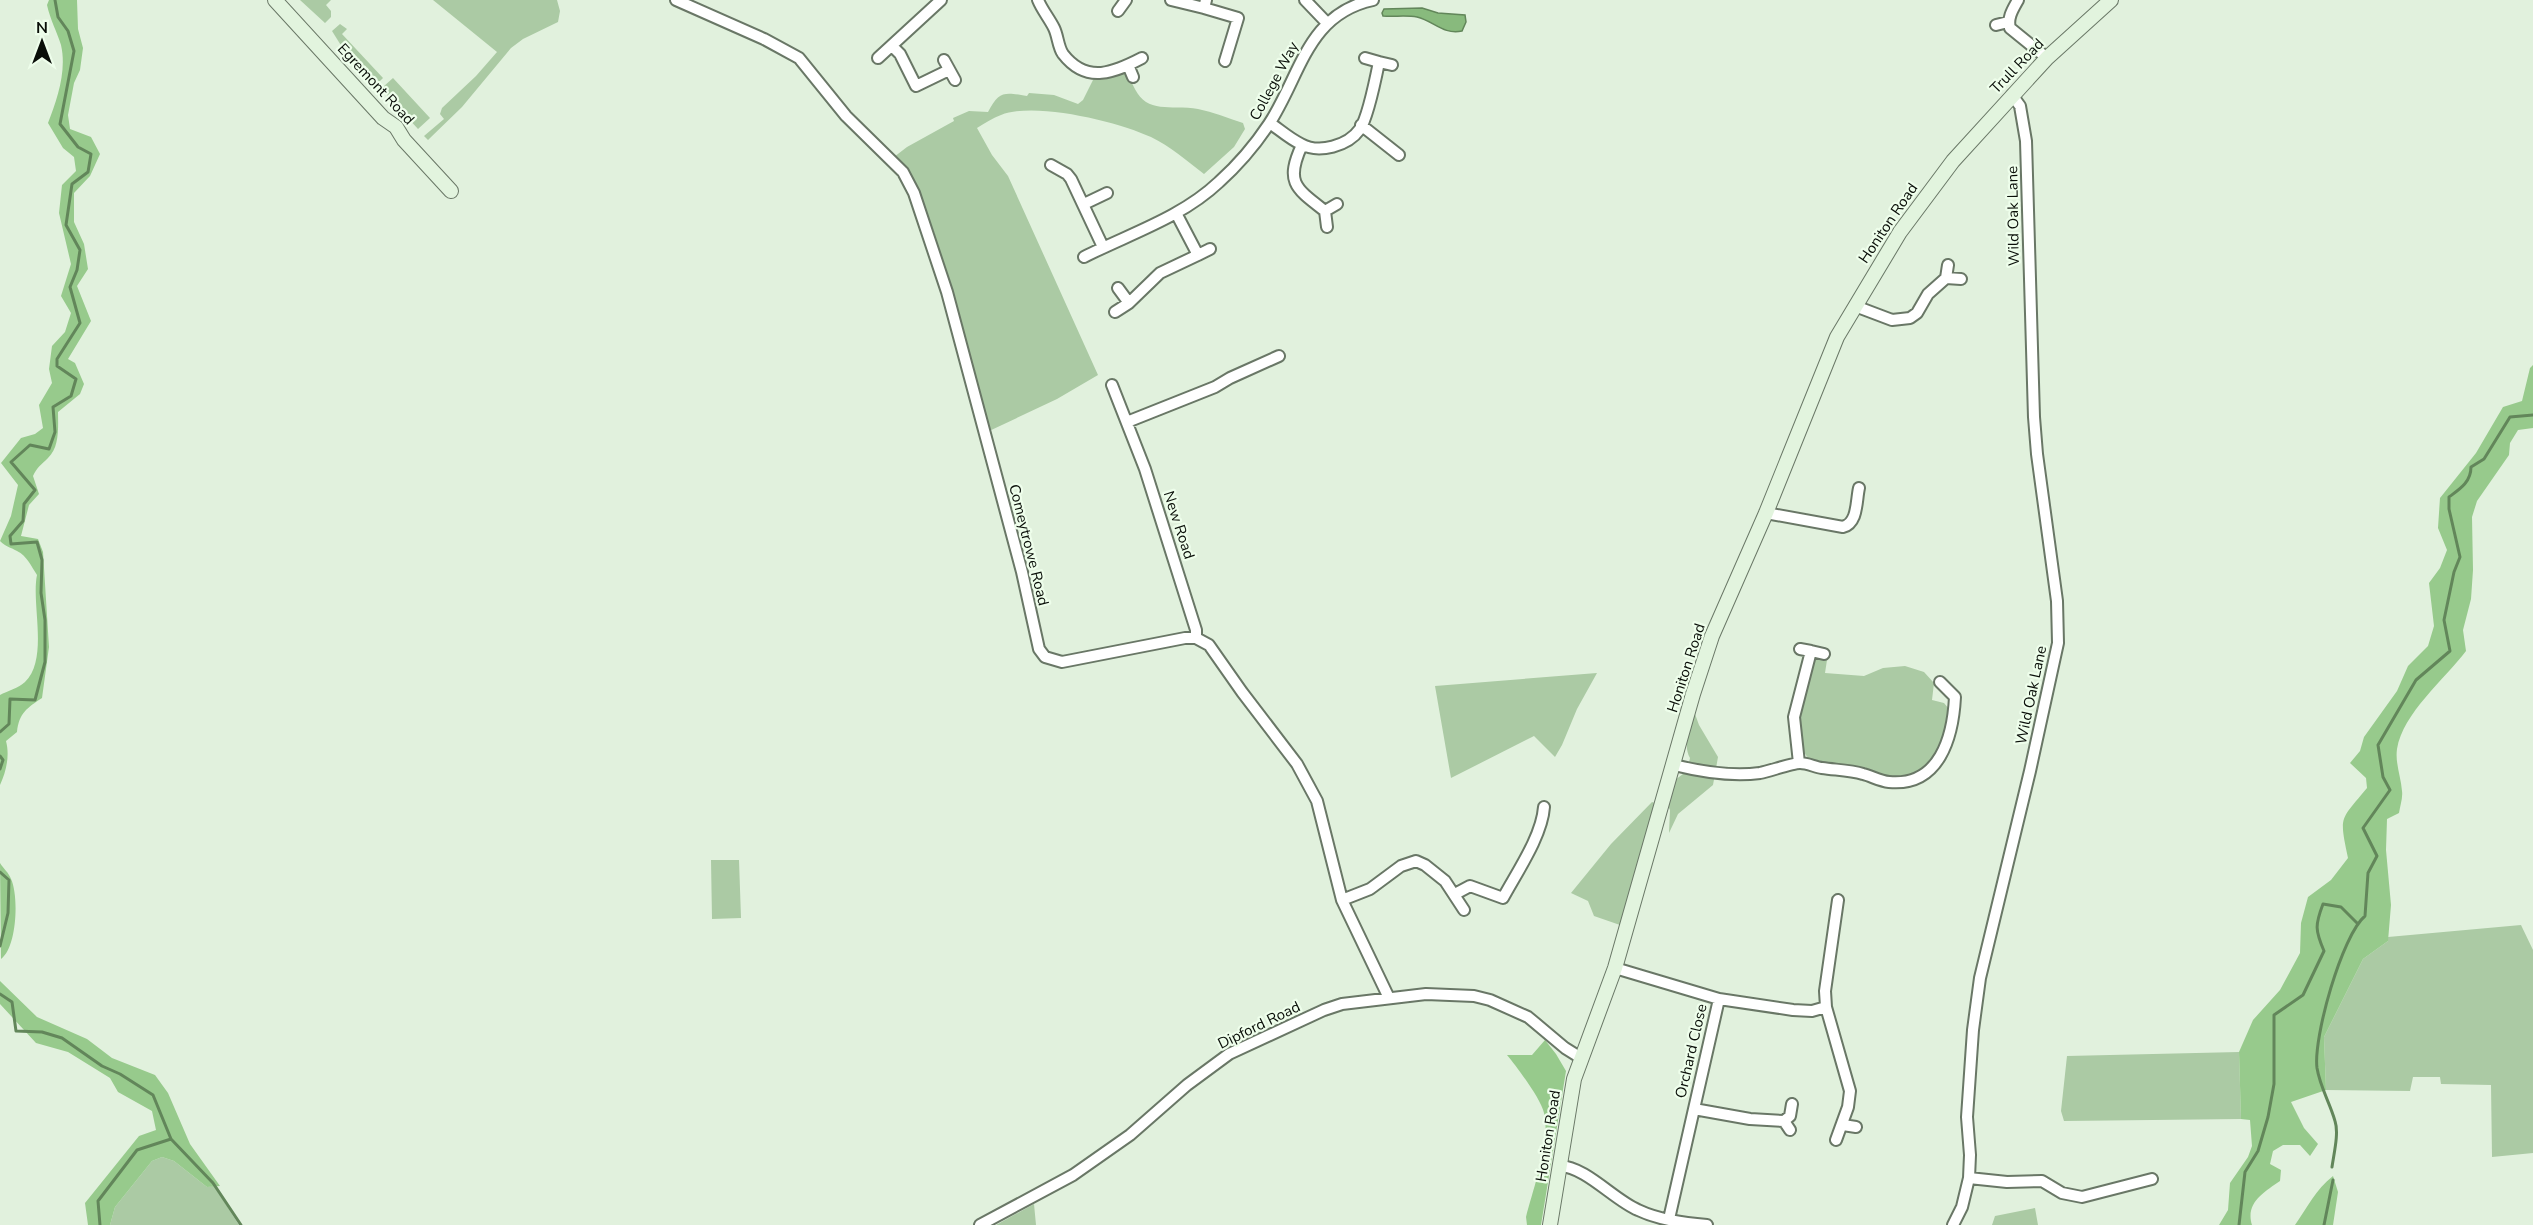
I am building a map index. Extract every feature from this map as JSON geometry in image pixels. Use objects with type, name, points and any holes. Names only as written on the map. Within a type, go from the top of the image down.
[{"type":"street","name":"Egremont Road","points":[[275,0],[383,118],[396,127],[404,140],[451,191]]},
{"type":"street","name":"Comeytrowe Road","points":[[676,0],[764,39],[799,58],[846,116],[903,172],[914,193],[946,292],[1022,572],[1036,639],[1045,657],[1062,662],[1076,661],[1172,640],[1196,638]]},
{"type":"street","points":[[878,58],[941,0]]},
{"type":"street","points":[[1038,0],[1055,29],[1063,54],[1074,65],[1098,74],[1107,74],[1142,58]]},
{"type":"street","points":[[1118,11],[1126,0]]},
{"type":"street","points":[[1171,0],[1205,4],[1239,13],[1225,61]]},
{"type":"street","points":[[1305,0],[1327,23]]},
{"type":"street","name":"College Way","points":[[1084,257],[1176,213],[1218,184],[1246,155],[1270,123],[1311,43],[1327,23],[1340,12],[1373,0]]},
{"type":"street","points":[[2019,0],[2008,22],[2010,28],[2047,58]]},
{"type":"street","name":"Trull Road","points":[[1953,161],[2047,58],[2111,0]]},
{"type":"street","points":[[1996,25],[2008,22]]},
{"type":"street","points":[[892,46],[900,54],[916,86]]},
{"type":"street","points":[[1048,48],[1060,46]]},
{"type":"street","points":[[1365,58],[1392,65]]},
{"type":"street","points":[[1270,123],[1302,145],[1312,148],[1331,147],[1351,138],[1361,124],[1379,62]]},
{"type":"street","points":[[1128,65],[1133,76]]},
{"type":"street","points":[[906,91],[950,70]]},
{"type":"street","name":"Wild Oak Lane","points":[[1953,1225],[1962,1207],[1969,1178],[1967,1117],[1973,1030],[1980,978],[2058,643],[2057,601],[2034,417],[2025,130],[2020,106],[2012,95]]},
{"type":"street","points":[[1361,124],[1399,155]]},
{"type":"street","points":[[1302,145],[1292,173],[1294,181],[1300,190],[1325,211],[1327,227]]},
{"type":"street","name":"Honiton Road","points":[[1551,1225],[1568,1105],[1581,1058],[1615,968],[1693,694],[1712,636],[1766,513],[1836,337],[1900,232],[1953,161]]},
{"type":"street","points":[[1051,165],[1070,170],[1103,247]]},
{"type":"street","points":[[1083,204],[1107,193]]},
{"type":"street","points":[[1325,211],[1337,204]]},
{"type":"street","points":[[1176,213],[1198,255]]},
{"type":"street","points":[[1115,312],[1129,303],[1160,273],[1210,249]]},
{"type":"street","points":[[1855,306],[1892,320],[1910,318],[1917,313],[1928,294],[1946,278],[1948,265]]},
{"type":"street","points":[[1946,278],[1961,279]]},
{"type":"street","points":[[1118,288],[1129,303]]},
{"type":"street","points":[[1127,422],[1215,387],[1279,356]]},
{"type":"street","name":"New Road","points":[[1112,385],[1145,469],[1196,630],[1196,638]]},
{"type":"street","points":[[1766,513],[1843,527],[1849,525],[1853,520],[1858,488]]},
{"type":"street","points":[[1196,638],[1209,645],[1217,654],[1242,692],[1297,764],[1317,801],[1342,900],[1389,998]]},
{"type":"street","points":[[1799,763],[1794,717],[1805,650],[1824,654]]},
{"type":"street","points":[[1674,765],[1706,773],[1731,774],[1765,772],[1799,763],[1862,773],[1887,782],[1912,779],[1925,773],[1939,761],[1947,745],[1955,697],[1940,682]]},
{"type":"street","points":[[1455,894],[1470,886],[1507,900],[1543,818],[1544,807]]},
{"type":"street","points":[[1342,900],[1370,889],[1401,866],[1416,861],[1425,865],[1445,881],[1464,910]]},
{"type":"street","points":[[1836,1140],[1848,1107],[1850,1091],[1837,1052],[1825,991],[1840,907]]},
{"type":"street","points":[[1615,968],[1719,999],[1793,1010],[1812,1011],[1827,1007]]},
{"type":"street","name":"Dipford Road","points":[[980,1225],[1073,1175],[1130,1135],[1187,1085],[1229,1053],[1342,1004],[1389,998],[1456,994],[1490,1000],[1528,1017],[1565,1048],[1581,1058]]},
{"type":"street","name":"Orchard Close","points":[[1669,1219],[1719,999]]},
{"type":"street","name":"Orchard Close","points":[[1694,1109],[1787,1126],[1792,1104]]},
{"type":"street","points":[[1842,1125],[1856,1127]]},
{"type":"street","points":[[1560,1166],[1573,1169],[1636,1210],[1669,1219],[1707,1225]]},
{"type":"street","points":[[1969,1178],[2007,1182],[2042,1182],[2062,1193],[2082,1197],[2152,1179]]},
{"type":"shaded area","points":[[49,0],[77,0],[78,29],[83,48],[80,70],[74,83],[68,115],[70,129],[91,137],[100,154],[90,176],[74,193],[74,222],[84,244],[88,269],[77,286],[91,321],[68,359],[75,363],[84,384],[80,394],[58,412],[55,448],[33,476],[39,494],[29,505],[21,536],[38,539],[43,552],[49,647],[42,698],[25,712],[17,732],[6,741],[7,764],[0,785],[0,695],[25,682],[32,672],[38,646],[37,575],[24,556],[0,541],[11,516],[18,485],[1,463],[21,438],[35,434],[43,428],[39,405],[52,383],[49,369],[52,346],[65,332],[71,313],[61,296],[71,264],[59,213],[62,185],[76,171],[74,157],[63,148],[48,123],[58,95],[63,65],[61,45],[47,5]]},
{"type":"shaded area","points":[[300,0],[331,0],[326,5],[331,11],[331,17],[325,23]]},
{"type":"shaded area","points":[[433,0],[557,0],[560,11],[558,22],[523,39],[511,48],[462,107],[428,140],[424,136],[444,119],[440,114],[442,108],[476,76],[497,52]]},
{"type":"shaded area","points":[[1422,8],[1438,13],[1465,15],[1466,22],[1462,31],[1455,32],[1417,17],[1383,16],[1382,13],[1384,9]]},
{"type":"shaded area","points":[[340,24],[347,29],[342,34],[383,78],[379,82],[373,81],[342,47],[332,31]]},
{"type":"shaded area","points":[[1123,73],[1128,75],[1140,97],[1152,105],[1204,110],[1243,123],[1245,129],[1234,147],[1204,174],[1172,149],[1151,137],[1119,125],[1077,115],[1034,110],[1016,111],[998,116],[977,128],[992,155],[1008,176],[1098,375],[1057,399],[987,432],[934,232],[909,171],[894,157],[907,147],[954,121],[953,118],[969,111],[988,112],[996,100],[1003,95],[1027,96],[1029,93],[1054,95],[1078,104],[1083,100],[1094,78],[1105,79]]},
{"type":"shaded area","points":[[393,78],[430,118],[418,129],[385,93],[383,87]]},
{"type":"shaded area","points":[[2533,365],[2533,428],[2518,430],[2510,443],[2509,455],[2477,501],[2472,517],[2471,599],[2463,630],[2466,651],[2416,710],[2407,723],[2397,749],[2402,796],[2399,813],[2387,819],[2386,850],[2391,905],[2388,941],[2363,959],[2324,1037],[2326,1090],[2291,1102],[2304,1128],[2318,1144],[2310,1156],[2300,1145],[2283,1145],[2273,1151],[2270,1164],[2281,1170],[2280,1181],[2257,1199],[2251,1210],[2252,1225],[2219,1225],[2228,1210],[2230,1183],[2248,1157],[2252,1146],[2250,1120],[2241,1119],[2239,1052],[2253,1020],[2280,990],[2300,953],[2301,923],[2308,897],[2331,880],[2348,858],[2343,834],[2344,819],[2367,788],[2366,778],[2350,763],[2360,751],[2364,737],[2397,691],[2408,666],[2428,646],[2434,626],[2429,583],[2440,568],[2447,550],[2438,528],[2440,498],[2476,453],[2503,407],[2522,401],[2530,368]]},
{"type":"shaded area","points":[[1815,659],[1827,660],[1825,673],[1864,676],[1883,668],[1905,666],[1924,672],[1934,683],[1932,700],[1944,703],[1949,709],[1942,739],[1932,759],[1918,771],[1901,776],[1860,773],[1812,761],[1805,753],[1799,728],[1802,697]]},
{"type":"shaded area","points":[[1597,673],[1555,757],[1534,736],[1451,778],[1435,686]]},
{"type":"shaded area","points":[[1695,714],[1718,757],[1713,785],[1678,814],[1669,833],[1670,810],[1668,806],[1675,780],[1687,771],[1690,758],[1687,742]]},
{"type":"shaded area","points":[[1652,802],[1655,803],[1620,925],[1594,916],[1588,901],[1571,893],[1611,844]]},
{"type":"shaded area","points":[[711,860],[739,860],[741,918],[712,919]]},
{"type":"shaded area","points":[[0,863],[14,887],[16,909],[10,944],[1,959]]},
{"type":"shaded area","points":[[2521,925],[2533,950],[2533,1153],[2492,1157],[2491,1085],[2441,1084],[2440,1077],[2413,1077],[2410,1091],[2326,1090],[2324,1037],[2363,959],[2388,941],[2388,937]]},
{"type":"shaded area","points":[[0,981],[37,1017],[87,1039],[112,1058],[155,1075],[168,1093],[190,1144],[220,1186],[207,1187],[174,1161],[162,1157],[152,1161],[115,1207],[110,1225],[88,1225],[85,1203],[139,1136],[156,1130],[152,1111],[118,1092],[110,1078],[68,1052],[36,1043],[0,1004]]},
{"type":"shaded area","points":[[1545,1040],[1566,1071],[1541,1225],[1527,1225],[1526,1217],[1537,1179],[1546,1124],[1542,1107],[1507,1055],[1532,1055]]},
{"type":"shaded area","points":[[2239,1052],[2241,1119],[2064,1121],[2061,1111],[2067,1056]]},
{"type":"shaded area","points":[[162,1157],[174,1161],[207,1187],[214,1186],[239,1225],[110,1225],[115,1207],[152,1161]]},
{"type":"shaded area","points":[[2333,1176],[2338,1192],[2333,1225],[2295,1225],[2317,1193]]},
{"type":"shaded area","points":[[1034,1204],[1036,1225],[996,1225]]},
{"type":"shaded area","points":[[2035,1208],[2038,1225],[1992,1225],[1995,1216]]},
{"type":"waterway","points":[[0,732],[9,724],[10,699],[35,700],[45,662],[45,620],[41,593],[42,560],[37,542],[11,544],[10,536],[23,521],[24,504],[35,490],[11,462],[30,445],[49,449],[55,432],[53,407],[71,396],[76,379],[57,366],[57,359],[80,323],[70,287],[77,270],[80,250],[66,225],[72,184],[88,172],[91,154],[78,147],[60,124],[74,51],[68,31],[58,17],[55,0]]},
{"type":"waterway","points":[[2332,1167],[2336,1126],[2318,1075],[2317,1054],[2324,1012],[2331,988],[2347,944],[2365,916],[2368,873],[2377,856],[2363,828],[2390,790],[2383,777],[2378,745],[2416,680],[2450,651],[2444,620],[2454,572],[2460,557],[2449,509],[2449,497],[2467,481],[2471,467],[2484,459],[2510,417],[2533,415]]},
{"type":"waterway","points":[[0,756],[3,760],[0,769]]},
{"type":"waterway","points":[[0,872],[9,880],[8,913],[0,946]]},
{"type":"waterway","points":[[2239,1225],[2245,1172],[2258,1151],[2268,1117],[2274,1084],[2274,1015],[2303,995],[2324,951],[2317,928],[2323,904],[2341,907],[2357,923]]},
{"type":"waterway","points":[[0,994],[12,1002],[16,1031],[42,1032],[62,1038],[102,1066],[120,1074],[153,1095],[171,1139],[137,1150],[98,1201],[100,1225]]},
{"type":"waterway","points":[[171,1139],[213,1183],[241,1225]]},
{"type":"waterway","points":[[2324,1225],[2333,1180]]}]
